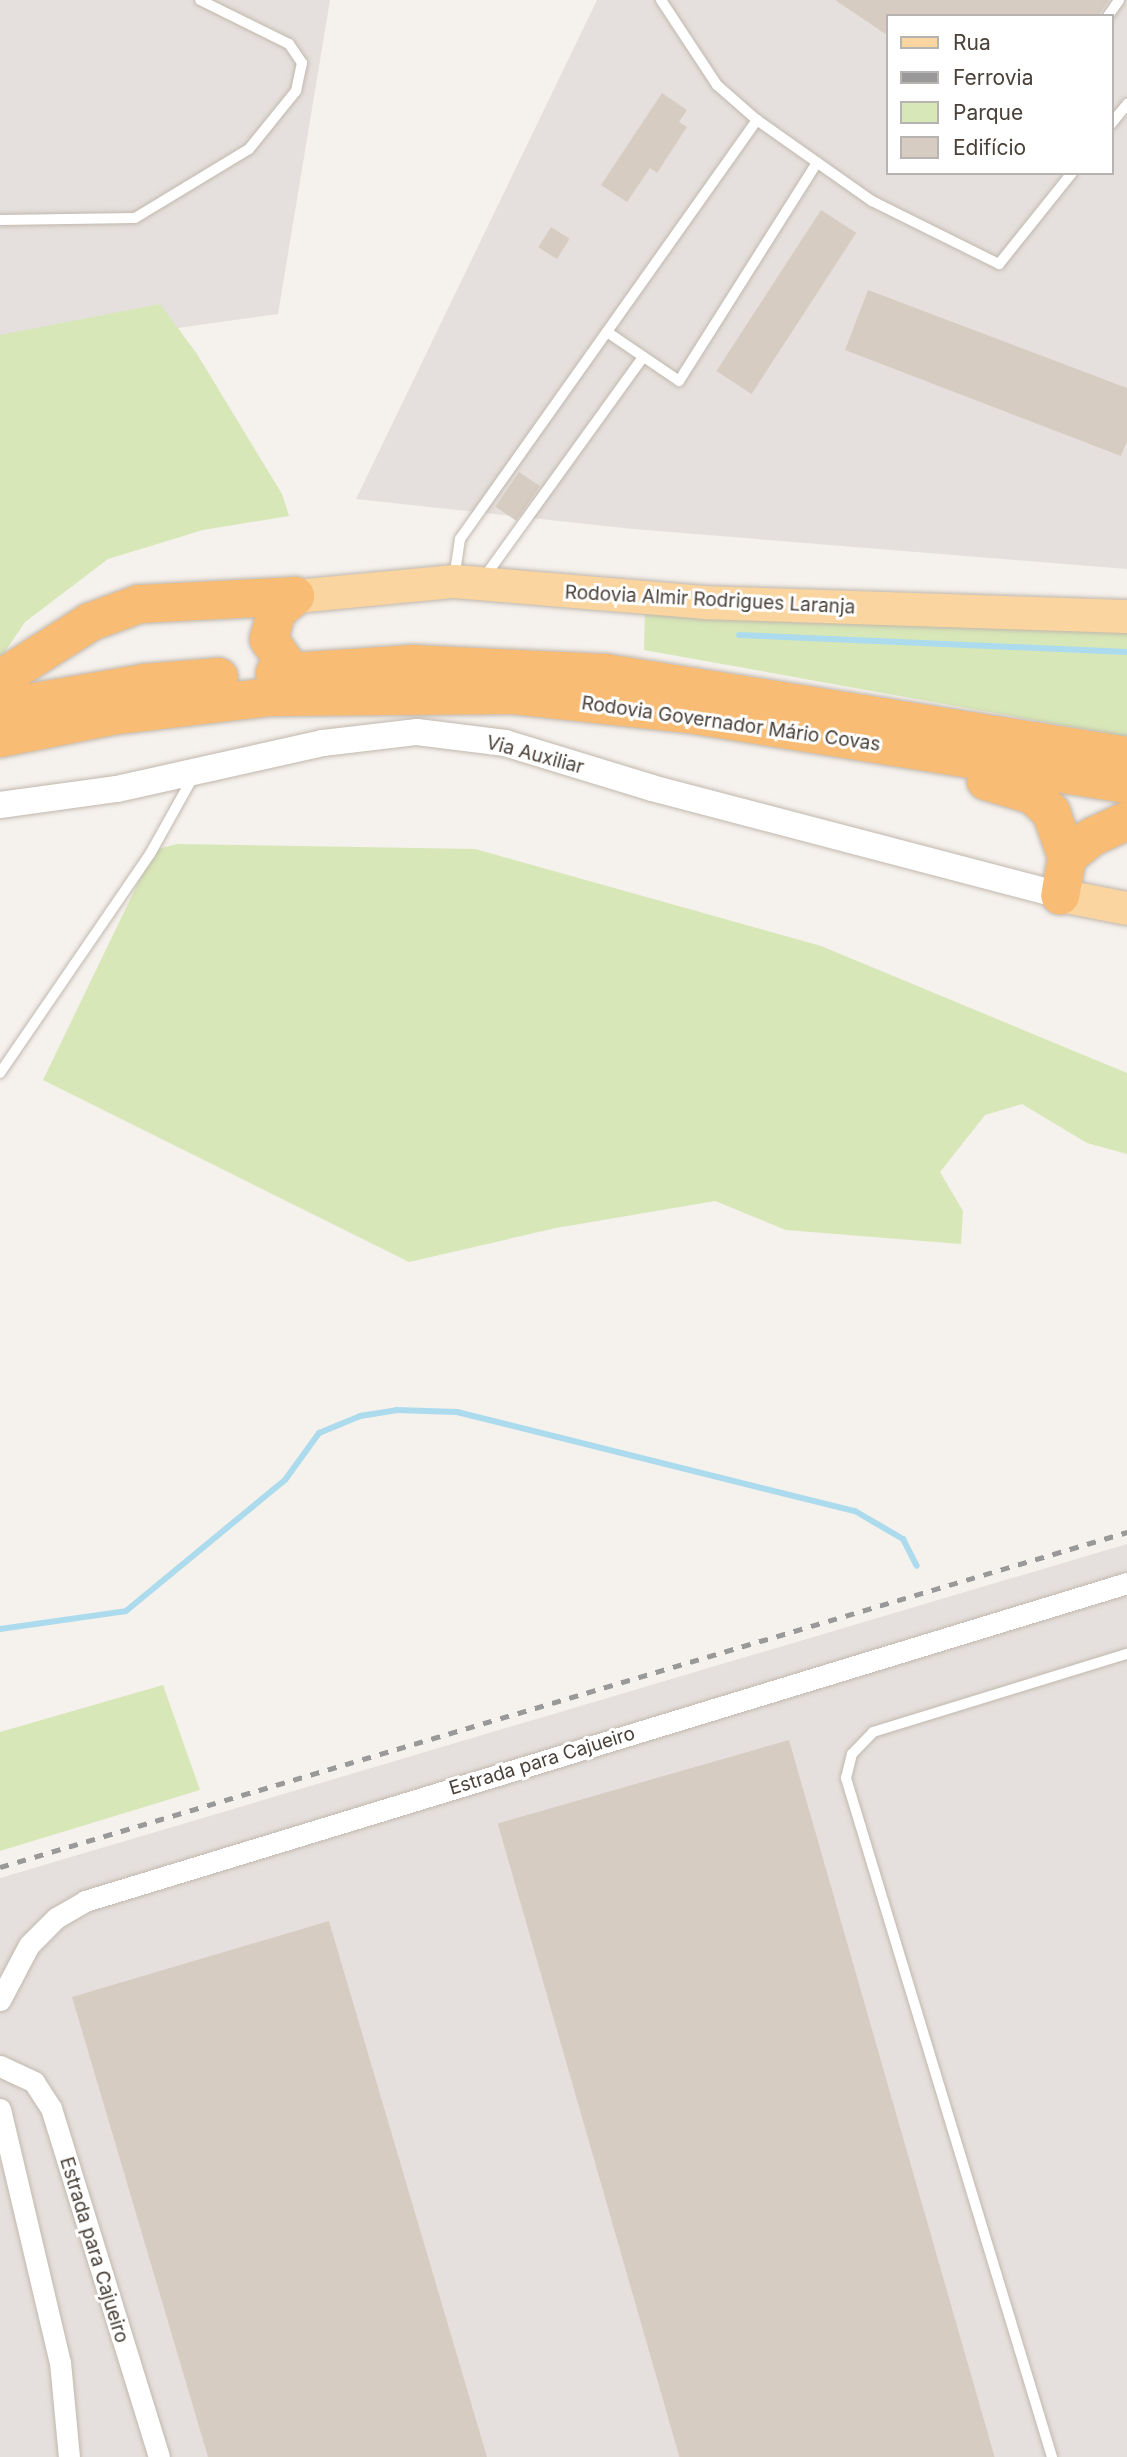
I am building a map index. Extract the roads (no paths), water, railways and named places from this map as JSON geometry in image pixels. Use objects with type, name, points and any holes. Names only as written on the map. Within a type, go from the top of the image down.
[{"type":"highway","points":[[291,671],[268,639],[276,612],[295,596]]},
{"type":"highway","points":[[0,679],[90,622],[139,604],[295,596]]},
{"type":"highway","name":"Rodovia Governador Mário Covas","points":[[0,708],[144,683],[414,664],[605,673],[1127,755]]},
{"type":"highway","name":"Rodovia Governador Mário Covas","points":[[0,738],[209,703],[432,692],[514,695],[690,714],[1127,785]]},
{"type":"highway","points":[[839,740],[923,770],[1033,795],[1061,830],[1067,857],[1060,895]]},
{"type":"highway","points":[[1067,857],[1092,837],[1127,821]]},
{"type":"main road","name":"Rodovia Almir Rodrigues Laranja","points":[[295,596],[467,583],[703,602],[1127,616]]},
{"type":"main road","points":[[1060,895],[1127,908]]},
{"type":"street","name":"Via Auxiliar","points":[[0,805],[196,771],[323,743],[417,732],[505,743],[652,788],[1060,895]]},
{"type":"street","name":"Estrada para Cajueiro","points":[[0,2000],[29,1945],[55,1918],[85,1901],[1127,1583]]},
{"type":"street","name":"Estrada para Cajueiro","points":[[0,2066],[33,2082],[51,2108],[159,2457]]},
{"type":"street","points":[[0,2109],[60,2362],[69,2457]]},
{"type":"lane","points":[[0,220],[135,218],[249,149],[296,92],[302,63],[289,44],[200,0]]},
{"type":"lane","points":[[661,0],[717,85],[757,120],[872,201],[999,264],[1070,175]]},
{"type":"lane","points":[[1113,122],[1127,104]]},
{"type":"lane","points":[[467,583],[460,539],[757,120]]},
{"type":"lane","points":[[607,332],[679,381],[817,163]]},
{"type":"lane","points":[[467,583],[643,357]]},
{"type":"lane","points":[[0,1073],[150,854],[196,771]]},
{"type":"lane","points":[[1052,2457],[846,1778],[852,1754],[873,1732],[1127,1654]]},
{"type":"waterway","points":[[739,635],[1127,652]]},
{"type":"waterway","points":[[0,1629],[126,1611],[285,1480],[319,1433],[360,1416],[396,1410],[457,1412],[855,1511],[903,1539],[917,1566]]},
{"type":"railway","points":[[0,1867],[1127,1532]]}]
